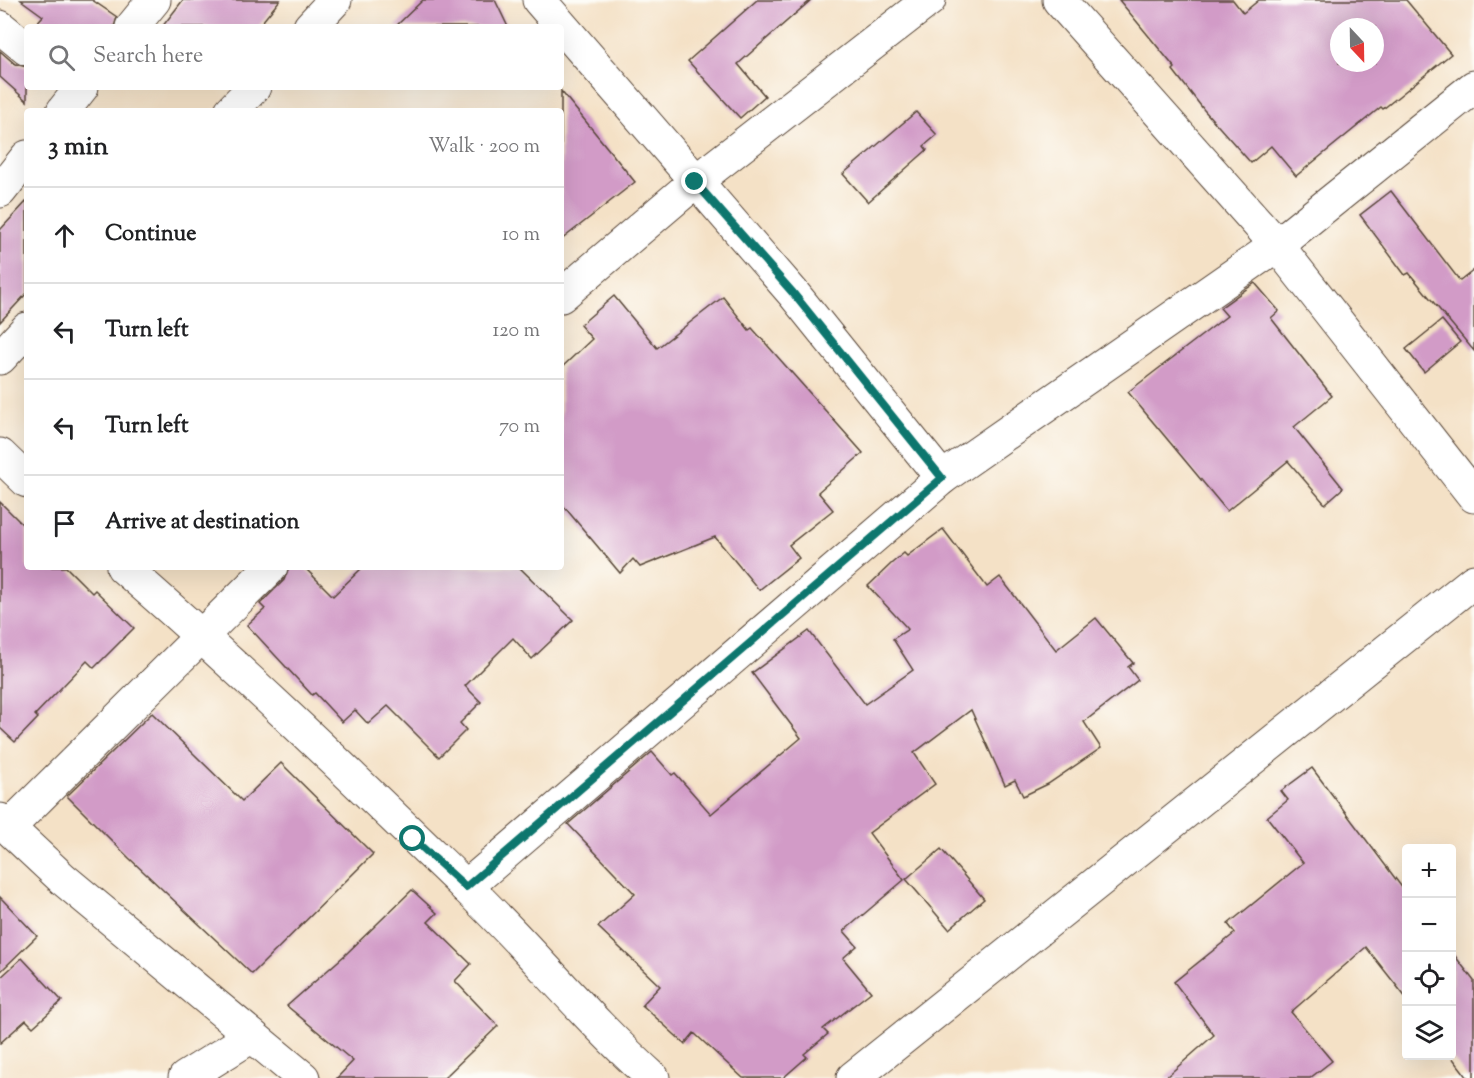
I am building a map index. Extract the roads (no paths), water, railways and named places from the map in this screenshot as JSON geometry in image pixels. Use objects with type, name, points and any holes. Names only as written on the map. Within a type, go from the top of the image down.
[{"type":"street","points":[[134,24],[154,0]]},
{"type":"street","points":[[313,24],[335,0]]},
{"type":"street","points":[[539,0],[560,24]]},
{"type":"street","points":[[564,293],[695,182],[929,0]]},
{"type":"street","points":[[1059,0],[1277,245],[1474,496]]},
{"type":"street","points":[[0,27],[24,47]]},
{"type":"street","points":[[564,29],[793,293],[942,478]]},
{"type":"street","points":[[466,887],[942,478],[1277,245],[1474,87]]},
{"type":"street","points":[[234,108],[251,90]]},
{"type":"street","points":[[0,191],[24,161]]},
{"type":"street","points":[[0,358],[24,332]]},
{"type":"street","points":[[0,455],[24,478]]},
{"type":"street","points":[[126,570],[203,636],[466,887],[615,1044],[653,1078]]},
{"type":"street","points":[[268,570],[203,636],[5,824],[63,879],[303,1078]]},
{"type":"street","points":[[853,1078],[1474,581]]},
{"type":"street","points":[[185,1078],[252,1036]]}]
